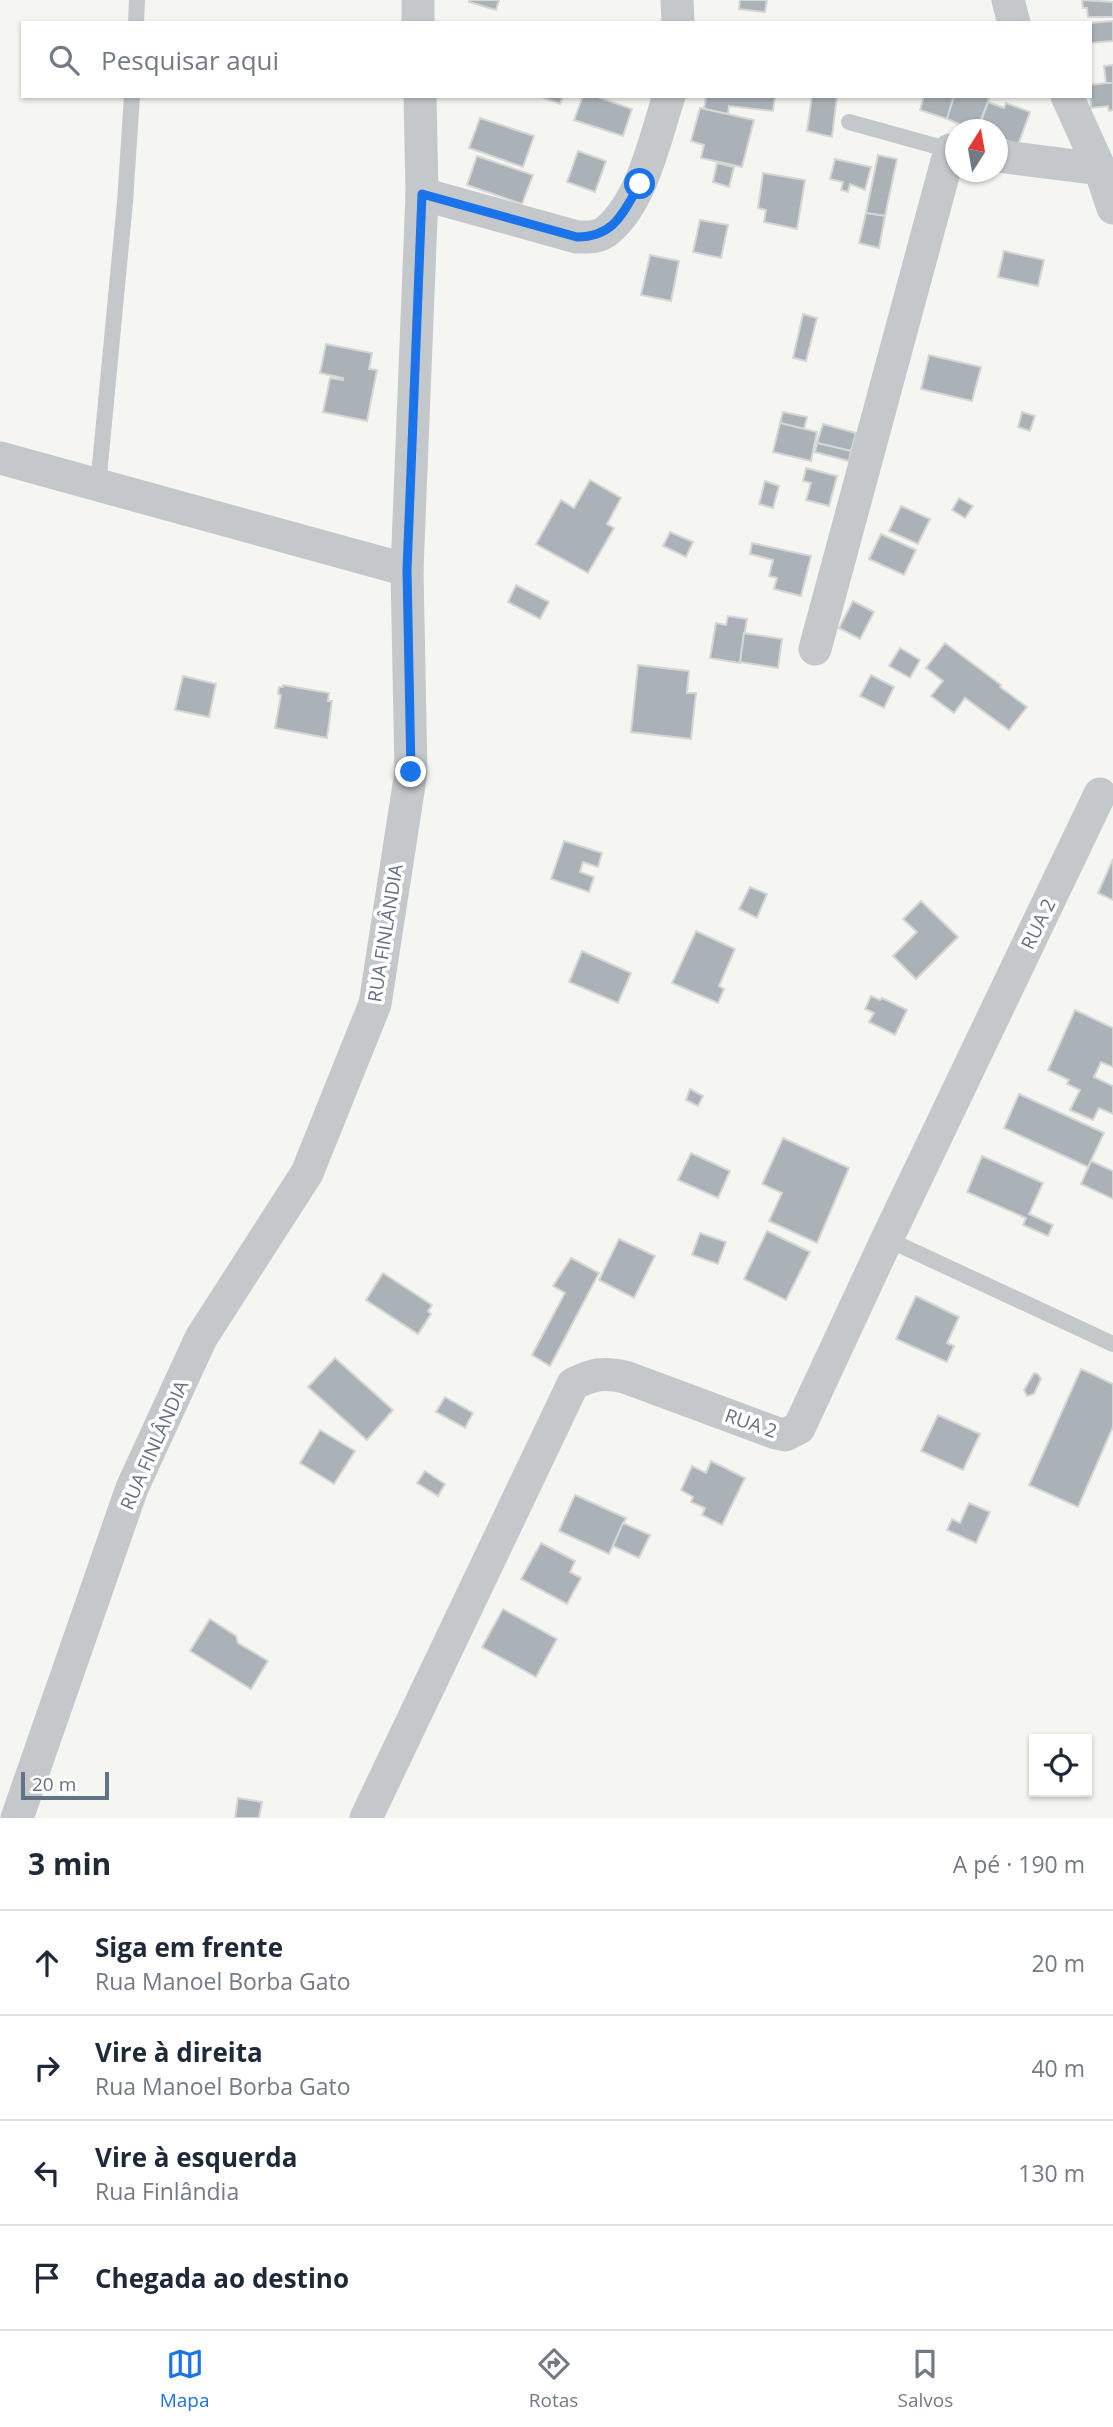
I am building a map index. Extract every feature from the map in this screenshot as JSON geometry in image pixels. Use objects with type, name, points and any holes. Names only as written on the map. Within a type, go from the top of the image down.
[{"type":"street","points":[[418,0],[418,21]]},
{"type":"street","points":[[677,0],[678,21]]},
{"type":"street","points":[[1008,0],[1013,21]]},
{"type":"street","name":"RUA FINLÂNDIA","points":[[17,1818],[132,1488],[201,1338],[307,1172],[375,1004],[411,772],[407,570],[422,194],[420,98]]},
{"type":"street","points":[[422,194],[577,237],[593,237],[607,231],[623,212],[640,184],[668,98]]},
{"type":"street","points":[[1069,98],[1100,169],[1113,208]]},
{"type":"street","points":[[1008,157],[1100,169]]},
{"type":"street","points":[[815,649],[945,180]]},
{"type":"street","points":[[0,458],[407,570]]},
{"type":"street","name":"RUA 2","points":[[366,1818],[573,1384],[587,1377],[608,1373],[785,1435],[799,1428],[1100,794]]},
{"type":"lane","points":[[136,21],[137,0]]},
{"type":"lane","points":[[98,486],[125,202],[132,98]]},
{"type":"lane","points":[[849,122],[945,149]]},
{"type":"lane","points":[[887,1239],[1113,1344]]},
{"type":"building","points":[[469,0],[499,0],[496,10]]},
{"type":"building","points":[[740,0],[767,0],[765,12],[739,9]]},
{"type":"building","points":[[1082,0],[1113,2],[1113,17],[1088,17]]},
{"type":"building","points":[[1113,21],[1113,41],[1092,43],[1092,23]]},
{"type":"building","points":[[1113,65],[1113,83],[1106,83],[1104,66]]},
{"type":"building","points":[[1113,83],[1113,110],[1109,111],[1108,106],[1091,108],[1092,85]]},
{"type":"building","points":[[544,98],[562,98],[560,104]]},
{"type":"building","points":[[582,98],[601,98],[632,109],[623,136],[574,120]]},
{"type":"building","points":[[706,98],[775,98],[773,111],[729,106],[728,114],[704,109]]},
{"type":"building","points":[[812,98],[837,98],[832,137],[807,131]]},
{"type":"building","points":[[923,98],[953,98],[947,119],[920,110]]},
{"type":"building","points":[[953,98],[989,99],[981,119],[947,119]]},
{"type":"building","points":[[988,102],[1004,108],[1006,103],[1030,112],[1018,145],[1008,141],[1008,119],[982,119]]},
{"type":"building","points":[[700,108],[754,120],[742,167],[701,158],[704,145],[691,141]]},
{"type":"building","points":[[480,118],[534,136],[523,167],[469,148]]},
{"type":"building","points":[[578,151],[606,161],[595,192],[567,182]]},
{"type":"building","points":[[878,155],[897,159],[885,216],[866,213]]},
{"type":"building","points":[[477,156],[533,175],[522,204],[467,185]]},
{"type":"building","points":[[835,159],[871,167],[865,190],[850,184],[848,192],[841,190],[843,182],[830,179]]},
{"type":"building","points":[[717,163],[734,167],[729,187],[713,182]]},
{"type":"building","points":[[763,173],[805,180],[797,229],[764,222],[766,210],[758,208]]},
{"type":"building","points":[[866,213],[885,216],[879,248],[859,243]]},
{"type":"building","points":[[700,220],[728,225],[721,258],[693,252]]},
{"type":"building","points":[[1004,251],[1044,260],[1038,286],[998,277]]},
{"type":"building","points":[[650,255],[679,261],[671,301],[641,295]]},
{"type":"building","points":[[803,314],[817,318],[806,361],[793,358]]},
{"type":"building","points":[[326,344],[372,353],[369,369],[377,370],[367,421],[323,412],[330,378],[343,380],[320,373]]},
{"type":"building","points":[[929,355],[981,367],[972,401],[921,389]]},
{"type":"building","points":[[783,412],[807,417],[804,429],[780,423]]},
{"type":"building","points":[[1022,412],[1035,416],[1030,431],[1018,427]]},
{"type":"building","points":[[780,423],[817,432],[811,461],[773,452]]},
{"type":"building","points":[[823,424],[856,433],[851,451],[817,443]]},
{"type":"building","points":[[817,443],[851,451],[849,461],[815,452]]},
{"type":"building","points":[[806,468],[837,476],[829,506],[806,500],[811,483],[803,481]]},
{"type":"building","points":[[590,480],[621,498],[607,524],[614,528],[588,573],[536,544],[561,500],[574,508]]},
{"type":"building","points":[[765,481],[779,486],[773,508],[759,504]]},
{"type":"building","points":[[959,498],[973,506],[965,518],[952,510]]},
{"type":"building","points":[[901,506],[930,519],[918,544],[889,531]]},
{"type":"building","points":[[670,532],[693,542],[686,557],[663,546]]},
{"type":"building","points":[[881,534],[916,550],[904,575],[869,559]]},
{"type":"building","points":[[752,543],[811,556],[801,596],[774,589],[777,578],[769,576],[773,560],[750,554]]},
{"type":"building","points":[[516,585],[549,602],[540,619],[508,602]]},
{"type":"building","points":[[853,601],[874,612],[860,639],[839,628]]},
{"type":"building","points":[[728,616],[747,619],[740,663],[710,658],[716,623],[726,625]]},
{"type":"building","points":[[744,633],[782,639],[778,668],[740,662]]},
{"type":"building","points":[[945,643],[1027,707],[1009,730],[965,698],[954,713],[931,696],[943,681],[926,668]]},
{"type":"building","points":[[900,648],[920,660],[910,678],[889,666]]},
{"type":"building","points":[[638,665],[689,671],[687,693],[696,693],[691,739],[631,732]]},
{"type":"building","points":[[871,675],[894,687],[884,708],[860,696]]},
{"type":"building","points":[[183,676],[216,684],[209,717],[175,710]]},
{"type":"building","points":[[283,685],[329,693],[328,701],[332,701],[327,738],[275,728],[281,695],[278,694],[279,687]]},
{"type":"building","points":[[564,841],[602,853],[598,867],[583,862],[580,872],[594,877],[589,892],[551,879]]},
{"type":"building","points":[[1113,859],[1113,900],[1098,893]]},
{"type":"building","points":[[750,887],[767,894],[757,918],[739,909]]},
{"type":"building","points":[[921,901],[958,937],[916,979],[893,956],[917,932],[903,919]]},
{"type":"building","points":[[696,931],[735,949],[719,986],[724,989],[718,1003],[672,983]]},
{"type":"building","points":[[582,951],[631,973],[618,1003],[569,982]]},
{"type":"building","points":[[871,996],[880,1000],[882,998],[907,1010],[895,1035],[869,1022],[874,1013],[865,1009]]},
{"type":"building","points":[[1075,1010],[1113,1028],[1113,1067],[1101,1062],[1094,1077],[1113,1086],[1113,1114],[1099,1108],[1093,1120],[1070,1110],[1080,1090],[1067,1084],[1069,1080],[1048,1070]]},
{"type":"building","points":[[690,1089],[703,1096],[698,1106],[686,1100]]},
{"type":"building","points":[[1019,1094],[1104,1133],[1088,1167],[1004,1128]]},
{"type":"building","points":[[783,1138],[849,1168],[817,1243],[769,1221],[782,1193],[762,1184]]},
{"type":"building","points":[[691,1153],[730,1171],[718,1198],[678,1180]]},
{"type":"building","points":[[982,1156],[1043,1183],[1029,1214],[1053,1225],[1048,1236],[1023,1225],[1026,1218],[967,1192]]},
{"type":"building","points":[[1091,1161],[1113,1171],[1113,1199],[1081,1184]]},
{"type":"building","points":[[767,1231],[810,1252],[786,1300],[744,1279]]},
{"type":"building","points":[[700,1233],[726,1242],[718,1264],[692,1255]]},
{"type":"building","points":[[619,1239],[655,1256],[634,1298],[599,1280]]},
{"type":"building","points":[[571,1258],[599,1273],[550,1366],[532,1355],[565,1293],[553,1286]]},
{"type":"building","points":[[383,1273],[432,1305],[428,1311],[431,1314],[418,1334],[366,1300]]},
{"type":"building","points":[[916,1296],[959,1317],[947,1343],[954,1346],[947,1362],[896,1339]]},
{"type":"building","points":[[335,1358],[393,1410],[367,1440],[308,1387]]},
{"type":"building","points":[[1081,1369],[1113,1384],[1113,1427],[1078,1507],[1029,1485]]},
{"type":"building","points":[[1034,1373],[1041,1379],[1034,1394],[1027,1396],[1024,1390]]},
{"type":"building","points":[[445,1397],[473,1413],[465,1428],[436,1412]]},
{"type":"building","points":[[938,1415],[980,1434],[963,1470],[921,1451]]},
{"type":"building","points":[[320,1430],[355,1451],[334,1484],[300,1463]]},
{"type":"building","points":[[711,1461],[745,1478],[722,1525],[702,1515],[705,1508],[691,1502],[693,1497],[681,1490],[692,1466],[706,1473]]},
{"type":"building","points":[[425,1471],[445,1484],[438,1496],[417,1483]]},
{"type":"building","points":[[575,1495],[626,1518],[609,1554],[559,1531]]},
{"type":"building","points":[[969,1503],[990,1512],[976,1543],[947,1530],[952,1519],[960,1523]]},
{"type":"building","points":[[623,1523],[650,1535],[639,1558],[613,1546]]},
{"type":"building","points":[[541,1543],[575,1561],[570,1572],[581,1578],[567,1604],[521,1579]]},
{"type":"building","points":[[503,1609],[557,1639],[536,1677],[482,1647]]},
{"type":"building","points":[[210,1619],[236,1636],[238,1643],[268,1661],[251,1689],[190,1651]]},
{"type":"building","points":[[238,1798],[262,1802],[259,1818],[235,1818]]},
{"type":"route","points":[[411,772],[407,570],[422,194],[577,237],[593,237],[607,231],[623,212],[640,184]]}]
